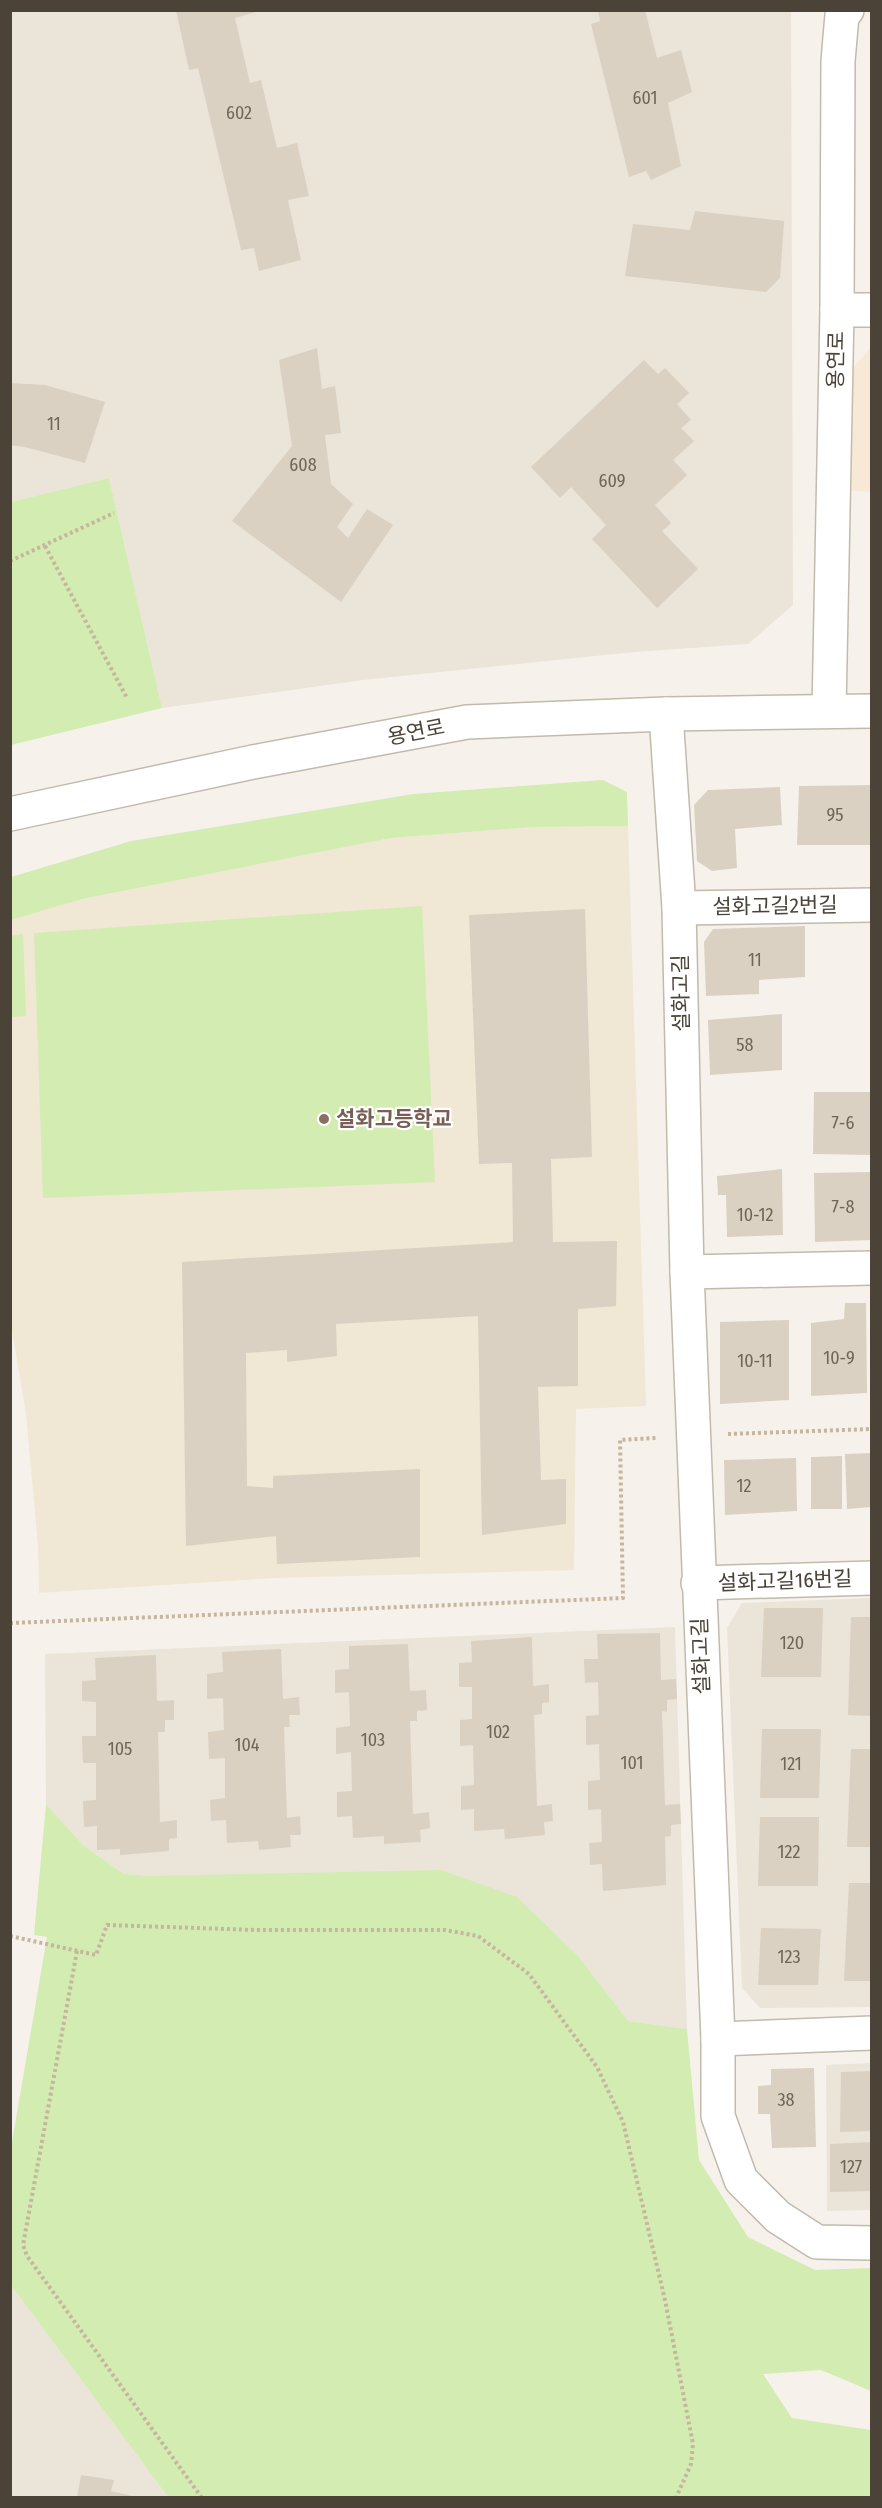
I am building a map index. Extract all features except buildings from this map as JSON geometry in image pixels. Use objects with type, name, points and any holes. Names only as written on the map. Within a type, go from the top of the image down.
[{"type":"street","name":"용연로","points":[[829,711],[837,310],[838,61],[842,15],[848,10]]},
{"type":"street","points":[[837,310],[872,310]]},
{"type":"street","name":"용연로","points":[[10,814],[253,762],[467,722],[666,714],[872,711]]},
{"type":"street","name":"설화고길","points":[[666,714],[679,908],[687,1272],[718,2039],[718,2116],[741,2180],[778,2217],[817,2242],[872,2243]]},
{"type":"street","name":"설화고길2번길","points":[[679,908],[872,904]]},
{"type":"street","points":[[687,1272],[872,1268]]},
{"type":"street","name":"설화고길16번길","points":[[698,1583],[872,1578]]},
{"type":"street","points":[[718,2039],[872,2033]]},
{"type":"path","points":[[10,561],[114,513]]},
{"type":"path","points":[[45,546],[127,698]]},
{"type":"path","points":[[726,1434],[872,1429]]},
{"type":"path","points":[[10,1623],[623,1598],[620,1440],[656,1438]]},
{"type":"path","points":[[10,1936],[96,1955],[106,1925],[256,1930],[445,1930],[478,1936],[529,1974],[597,2067],[623,2122],[665,2300],[693,2444],[691,2464],[676,2498]]},
{"type":"path","points":[[77,1951],[23,2245],[27,2256],[202,2498]]},
{"type":"shaded area","points":[[11,11],[791,11],[793,605],[748,644],[634,652],[363,680],[162,708],[109,478],[11,502]]},
{"type":"shaded area","points":[[871,347],[871,492],[852,491],[853,368]]},
{"type":"shaded area","name":"설화고등학교","points":[[628,826],[646,1406],[576,1409],[574,1570],[275,1578],[39,1593],[38,1545],[26,1414],[10,1318],[10,920],[82,899],[391,838],[534,827]]},
{"type":"shaded area","points":[[871,1598],[871,2007],[760,2008],[742,1988],[727,1628],[742,1603]]},
{"type":"shaded area","points":[[675,1627],[687,2029],[628,2021],[579,1957],[153,1876],[124,1874],[84,1846],[46,1804],[45,1654]]},
{"type":"shaded area","points":[[871,2063],[871,2210],[827,2211],[826,2065]]},
{"type":"shaded area","points":[[11,2285],[168,2497],[11,2498]]},
{"type":"green space","points":[[109,478],[162,708],[11,745],[11,502]]},
{"type":"green space","points":[[603,780],[627,792],[628,826],[534,827],[391,838],[82,899],[11,920],[11,877],[131,841],[413,794]]},
{"type":"green space","points":[[422,906],[435,1182],[43,1198],[34,933]]},
{"type":"green space","points":[[23,934],[26,1016],[11,1017],[11,936]]},
{"type":"green space","points":[[46,1804],[84,1846],[124,1874],[153,1876],[441,1870],[517,1897],[579,1957],[628,2021],[687,2029],[699,2160],[748,2237],[815,2270],[871,2268],[871,2391],[821,2370],[763,2374],[792,2418],[871,2430],[871,2497],[168,2497],[11,2285],[11,2148],[47,1937],[34,1935]]},
{"type":"place","name":"설화고등학교","points":[[324,1119]]}]
